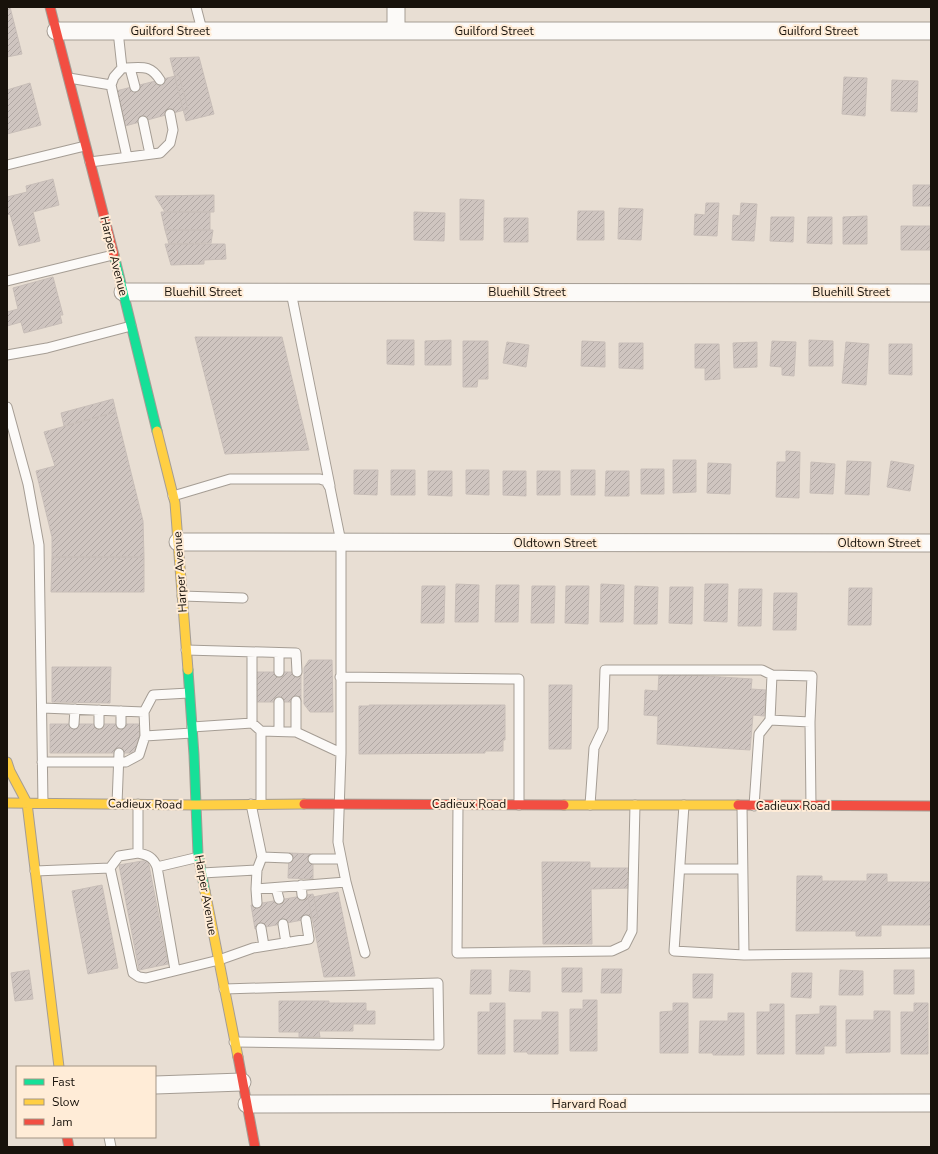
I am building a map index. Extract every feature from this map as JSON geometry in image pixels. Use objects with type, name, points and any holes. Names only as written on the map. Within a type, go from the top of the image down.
[{"type":"main road","name":"Harper Avenue","points":[[50,7],[175,503],[190,693],[199,857],[255,1147]]},
{"type":"main road","points":[[7,762],[27,804],[59,1066]]},
{"type":"main road","name":"Cadieux Road","points":[[7,803],[196,805],[458,804],[931,806]]},
{"type":"street","points":[[396,7],[396,31]]},
{"type":"street","name":"Guilford Street","points":[[56,31],[931,31]]},
{"type":"street","name":"Bluehill Street","points":[[123,292],[931,292]]},
{"type":"street","name":"Oldtown Street","points":[[178,542],[931,543]]},
{"type":"street","points":[[156,1085],[242,1082]]},
{"type":"street","name":"Harvard Road","points":[[247,1104],[931,1103]]},
{"type":"lane","points":[[196,7],[202,30]]},
{"type":"lane","points":[[118,31],[126,68],[135,87]]},
{"type":"lane","points":[[127,157],[111,85],[114,76],[126,68],[148,68],[155,72],[160,80]]},
{"type":"lane","points":[[68,77],[111,85]]},
{"type":"lane","points":[[90,162],[160,153],[170,143],[173,130],[170,114]]},
{"type":"lane","points":[[143,121],[150,154]]},
{"type":"lane","points":[[7,165],[85,146]]},
{"type":"lane","points":[[7,281],[113,255]]},
{"type":"lane","points":[[291,292],[341,542],[337,602],[341,753],[338,842],[340,860],[364,953]]},
{"type":"lane","points":[[7,355],[47,348],[131,326]]},
{"type":"lane","points":[[7,407],[28,484],[39,545],[43,803]]},
{"type":"lane","points":[[173,496],[230,479],[320,478],[326,481],[330,488]]},
{"type":"lane","points":[[182,596],[243,598]]},
{"type":"lane","points":[[186,650],[296,653],[296,672]]},
{"type":"lane","points":[[252,652],[252,723]]},
{"type":"lane","points":[[279,672],[280,653]]},
{"type":"lane","points":[[590,805],[594,748],[603,729],[605,670],[762,670],[772,675],[812,676],[810,722],[811,806]]},
{"type":"lane","points":[[754,806],[759,734],[770,720],[772,675]]},
{"type":"lane","points":[[340,677],[519,679],[519,805]]},
{"type":"lane","points":[[42,762],[74,757],[98,762],[119,757],[126,762],[139,755],[145,736],[144,712],[153,695],[190,693]]},
{"type":"lane","points":[[279,702],[279,731]]},
{"type":"lane","points":[[296,702],[296,732]]},
{"type":"lane","points":[[42,708],[144,712]]},
{"type":"lane","points":[[74,724],[75,709]]},
{"type":"lane","points":[[99,710],[99,724]]},
{"type":"lane","points":[[120,724],[121,711]]},
{"type":"lane","points":[[770,720],[810,722]]},
{"type":"lane","points":[[145,736],[252,723],[261,731],[296,732],[341,753]]},
{"type":"lane","points":[[261,731],[261,804]]},
{"type":"lane","points":[[98,753],[98,762]]},
{"type":"lane","points":[[118,804],[119,757]]},
{"type":"lane","points":[[138,804],[138,853]]},
{"type":"lane","points":[[251,804],[262,857],[257,870],[257,903]]},
{"type":"lane","points":[[458,804],[457,953],[612,951],[625,945],[632,931],[635,805]]},
{"type":"lane","points":[[684,805],[674,951],[744,955],[931,953]]},
{"type":"lane","points":[[742,806],[744,955]]},
{"type":"lane","points":[[110,868],[119,856],[138,853],[148,855],[154,860],[157,867],[156,884],[161,912],[166,938],[175,970]]},
{"type":"lane","points":[[157,867],[199,857]]},
{"type":"lane","points":[[262,857],[288,858]]},
{"type":"lane","points":[[313,859],[340,860]]},
{"type":"lane","points":[[35,871],[110,868]]},
{"type":"lane","points":[[110,868],[119,891],[125,918],[130,944],[132,973],[139,977],[146,978],[219,960],[253,948],[310,939],[306,920]]},
{"type":"lane","points":[[680,869],[742,869]]},
{"type":"lane","points":[[202,873],[257,870]]},
{"type":"lane","points":[[256,889],[346,882]]},
{"type":"lane","points":[[301,885],[302,895]]},
{"type":"lane","points":[[276,888],[279,900]]},
{"type":"lane","points":[[283,924],[286,943]]},
{"type":"lane","points":[[261,928],[264,946]]},
{"type":"lane","points":[[224,989],[438,983],[439,1045],[234,1042]]},
{"type":"building","points":[[7,7],[10,7],[22,54],[7,57]]},
{"type":"building","points":[[199,57],[214,114],[186,121],[170,58]]},
{"type":"building","points":[[179,75],[188,109],[125,126],[116,91]]},
{"type":"building","points":[[844,77],[867,78],[865,116],[842,114]]},
{"type":"building","points":[[892,80],[918,81],[917,112],[891,111]]},
{"type":"building","points":[[30,83],[41,125],[7,134],[7,90]]},
{"type":"building","points":[[53,179],[59,205],[33,212],[40,241],[19,246],[10,214],[7,215],[7,197],[27,192],[26,186]]},
{"type":"building","points":[[913,185],[931,185],[931,206],[913,206]]},
{"type":"building","points":[[214,195],[214,212],[165,212],[155,196]]},
{"type":"building","points":[[460,199],[484,200],[483,240],[460,240]]},
{"type":"building","points":[[706,203],[719,203],[717,236],[694,235],[695,214],[705,215]]},
{"type":"building","points":[[741,203],[757,204],[754,241],[732,240],[733,215],[740,216]]},
{"type":"building","points":[[619,208],[643,209],[641,240],[618,239]]},
{"type":"building","points":[[578,211],[604,211],[604,240],[577,240]]},
{"type":"building","points":[[161,212],[210,212],[210,230],[165,230]]},
{"type":"building","points":[[414,212],[445,213],[444,241],[414,240]]},
{"type":"building","points":[[867,216],[867,244],[843,244],[843,217]]},
{"type":"building","points":[[771,217],[794,217],[793,242],[770,241]]},
{"type":"building","points":[[808,217],[832,217],[832,244],[807,243]]},
{"type":"building","points":[[504,218],[528,218],[528,242],[504,242]]},
{"type":"building","points":[[901,226],[930,226],[930,250],[901,250]]},
{"type":"building","points":[[165,230],[213,230],[211,243],[169,244]]},
{"type":"building","points":[[165,244],[225,244],[226,259],[204,260],[204,264],[171,265]]},
{"type":"building","points":[[53,277],[63,315],[60,315],[62,323],[24,333],[21,322],[7,326],[7,312],[18,309],[13,288]]},
{"type":"building","points":[[195,337],[282,337],[309,450],[225,454]]},
{"type":"building","points":[[387,340],[414,340],[414,365],[387,364]]},
{"type":"building","points":[[451,340],[451,365],[425,365],[425,341]]},
{"type":"building","points":[[809,340],[833,341],[833,366],[809,366]]},
{"type":"building","points":[[463,341],[488,341],[488,379],[478,379],[477,387],[463,387]]},
{"type":"building","points":[[582,341],[605,342],[605,367],[581,366]]},
{"type":"building","points":[[772,341],[796,342],[794,376],[782,375],[782,367],[770,366]]},
{"type":"building","points":[[507,342],[529,345],[526,367],[503,363]]},
{"type":"building","points":[[757,342],[757,367],[734,368],[733,343]]},
{"type":"building","points":[[846,342],[869,344],[866,385],[842,383]]},
{"type":"building","points":[[619,343],[643,343],[643,369],[619,368]]},
{"type":"building","points":[[695,344],[719,344],[720,379],[705,380],[705,368],[695,368]]},
{"type":"building","points":[[889,344],[912,344],[912,375],[889,374]]},
{"type":"building","points":[[113,399],[116,412],[64,426],[61,413]]},
{"type":"building","points":[[116,412],[143,521],[144,557],[52,557],[52,537],[36,471],[55,466],[44,432]]},
{"type":"building","points":[[786,451],[800,452],[799,498],[776,497],[777,462],[786,462]]},
{"type":"building","points":[[673,460],[696,460],[696,492],[673,493]]},
{"type":"building","points":[[847,461],[871,462],[869,495],[845,494]]},
{"type":"building","points":[[891,461],[914,465],[910,491],[887,487]]},
{"type":"building","points":[[811,462],[835,464],[833,494],[810,493]]},
{"type":"building","points":[[708,463],[731,464],[730,494],[707,493]]},
{"type":"building","points":[[641,469],[664,469],[664,494],[641,494]]},
{"type":"building","points":[[354,470],[378,470],[377,495],[354,494]]},
{"type":"building","points":[[391,470],[415,470],[415,495],[391,495]]},
{"type":"building","points":[[466,470],[489,470],[489,495],[466,494]]},
{"type":"building","points":[[571,470],[595,470],[595,495],[571,495]]},
{"type":"building","points":[[428,471],[452,471],[452,496],[428,495]]},
{"type":"building","points":[[503,471],[526,471],[526,496],[503,495]]},
{"type":"building","points":[[537,471],[560,471],[560,495],[537,495]]},
{"type":"building","points":[[606,471],[629,471],[629,496],[605,496]]},
{"type":"building","points":[[52,557],[144,557],[144,592],[51,592]]},
{"type":"building","points":[[456,584],[479,585],[478,622],[455,622]]},
{"type":"building","points":[[601,584],[624,585],[623,622],[600,622]]},
{"type":"building","points":[[705,584],[728,584],[727,622],[704,621]]},
{"type":"building","points":[[496,585],[519,585],[518,622],[495,622]]},
{"type":"building","points":[[422,586],[445,586],[444,623],[421,623]]},
{"type":"building","points":[[532,586],[555,586],[554,623],[531,623]]},
{"type":"building","points":[[566,586],[589,586],[588,624],[565,623]]},
{"type":"building","points":[[635,586],[658,587],[657,624],[634,624]]},
{"type":"building","points":[[670,587],[693,587],[692,624],[669,623]]},
{"type":"building","points":[[849,588],[872,588],[871,625],[848,625]]},
{"type":"building","points":[[739,589],[762,589],[761,626],[738,626]]},
{"type":"building","points":[[774,593],[797,593],[796,630],[773,630]]},
{"type":"building","points":[[309,660],[332,660],[333,712],[310,712],[304,704],[304,668]]},
{"type":"building","points":[[52,667],[111,667],[110,703],[52,702]]},
{"type":"building","points":[[255,672],[301,672],[301,702],[255,702]]},
{"type":"building","points":[[659,673],[752,679],[751,689],[766,690],[764,716],[753,715],[750,750],[657,744],[658,716],[644,715],[645,690],[658,691]]},
{"type":"building","points":[[549,685],[572,685],[571,749],[549,749]]},
{"type":"building","points":[[505,705],[505,740],[503,740],[503,751],[485,751],[485,753],[359,754],[359,706]]},
{"type":"building","points":[[50,724],[140,724],[139,753],[50,753]]},
{"type":"building","points":[[289,853],[313,854],[313,879],[288,878]]},
{"type":"building","points":[[148,860],[168,964],[139,970],[119,865]]},
{"type":"building","points":[[542,862],[590,862],[590,868],[632,868],[632,888],[591,889],[592,944],[543,944]]},
{"type":"building","points":[[867,874],[887,874],[887,882],[931,882],[931,925],[881,925],[881,936],[856,936],[856,931],[796,931],[797,876],[822,876],[822,881],[867,881]]},
{"type":"building","points":[[102,885],[118,968],[88,974],[72,891]]},
{"type":"building","points":[[338,892],[355,976],[324,977],[308,898]]},
{"type":"building","points":[[313,894],[318,917],[255,929],[251,905]]},
{"type":"building","points":[[562,968],[582,968],[582,992],[562,992]]},
{"type":"building","points":[[602,969],[622,969],[621,993],[601,993]]},
{"type":"building","points":[[29,970],[33,999],[15,1001],[11,973]]},
{"type":"building","points":[[471,970],[491,970],[491,994],[470,994]]},
{"type":"building","points":[[510,970],[530,971],[530,992],[509,991]]},
{"type":"building","points":[[840,970],[863,971],[863,995],[839,995]]},
{"type":"building","points":[[894,970],[914,970],[914,994],[894,994]]},
{"type":"building","points":[[792,973],[812,973],[811,998],[791,997]]},
{"type":"building","points":[[693,974],[713,974],[712,998],[693,998]]},
{"type":"building","points":[[583,1000],[597,1000],[597,1051],[570,1051],[570,1009],[583,1009]]},
{"type":"building","points":[[279,1001],[366,1003],[366,1011],[375,1011],[375,1024],[353,1024],[353,1031],[319,1031],[320,1037],[299,1037],[299,1032],[279,1032]]},
{"type":"building","points":[[490,1003],[505,1003],[505,1054],[478,1054],[478,1012],[490,1012]]},
{"type":"building","points":[[673,1003],[688,1003],[688,1053],[660,1053],[660,1012],[673,1011]]},
{"type":"building","points":[[914,1003],[928,1003],[928,1054],[901,1054],[901,1012],[914,1012]]},
{"type":"building","points":[[770,1004],[784,1004],[784,1054],[757,1054],[757,1012],[770,1012]]},
{"type":"building","points":[[820,1006],[836,1006],[836,1046],[824,1046],[824,1054],[796,1054],[796,1015],[820,1014]]},
{"type":"building","points":[[874,1011],[890,1011],[890,1052],[846,1053],[846,1020],[874,1020]]},
{"type":"building","points":[[542,1012],[558,1012],[558,1054],[528,1054],[527,1052],[514,1052],[514,1020],[542,1020]]},
{"type":"building","points":[[728,1013],[744,1013],[744,1055],[713,1055],[713,1053],[699,1053],[700,1021],[728,1021]]},
{"type":"traffic: fast","points":[[114,255],[157,431]]},
{"type":"traffic: fast","points":[[188,670],[194,755],[198,854],[205,891]]},
{"type":"traffic: slow","points":[[157,431],[175,503],[188,670]]},
{"type":"traffic: slow","points":[[7,762],[10,771],[27,803],[59,1066]]},
{"type":"traffic: slow","points":[[7,803],[196,805],[304,804]]},
{"type":"traffic: slow","points":[[564,805],[738,805]]},
{"type":"traffic: slow","points":[[205,891],[238,1057]]},
{"type":"traffic: jam","points":[[50,7],[114,255]]},
{"type":"traffic: jam","points":[[304,804],[564,805]]},
{"type":"traffic: jam","points":[[738,805],[931,806]]},
{"type":"traffic: jam","points":[[238,1057],[255,1147]]},
{"type":"traffic: jam","points":[[67,1138],[69,1147]]}]
